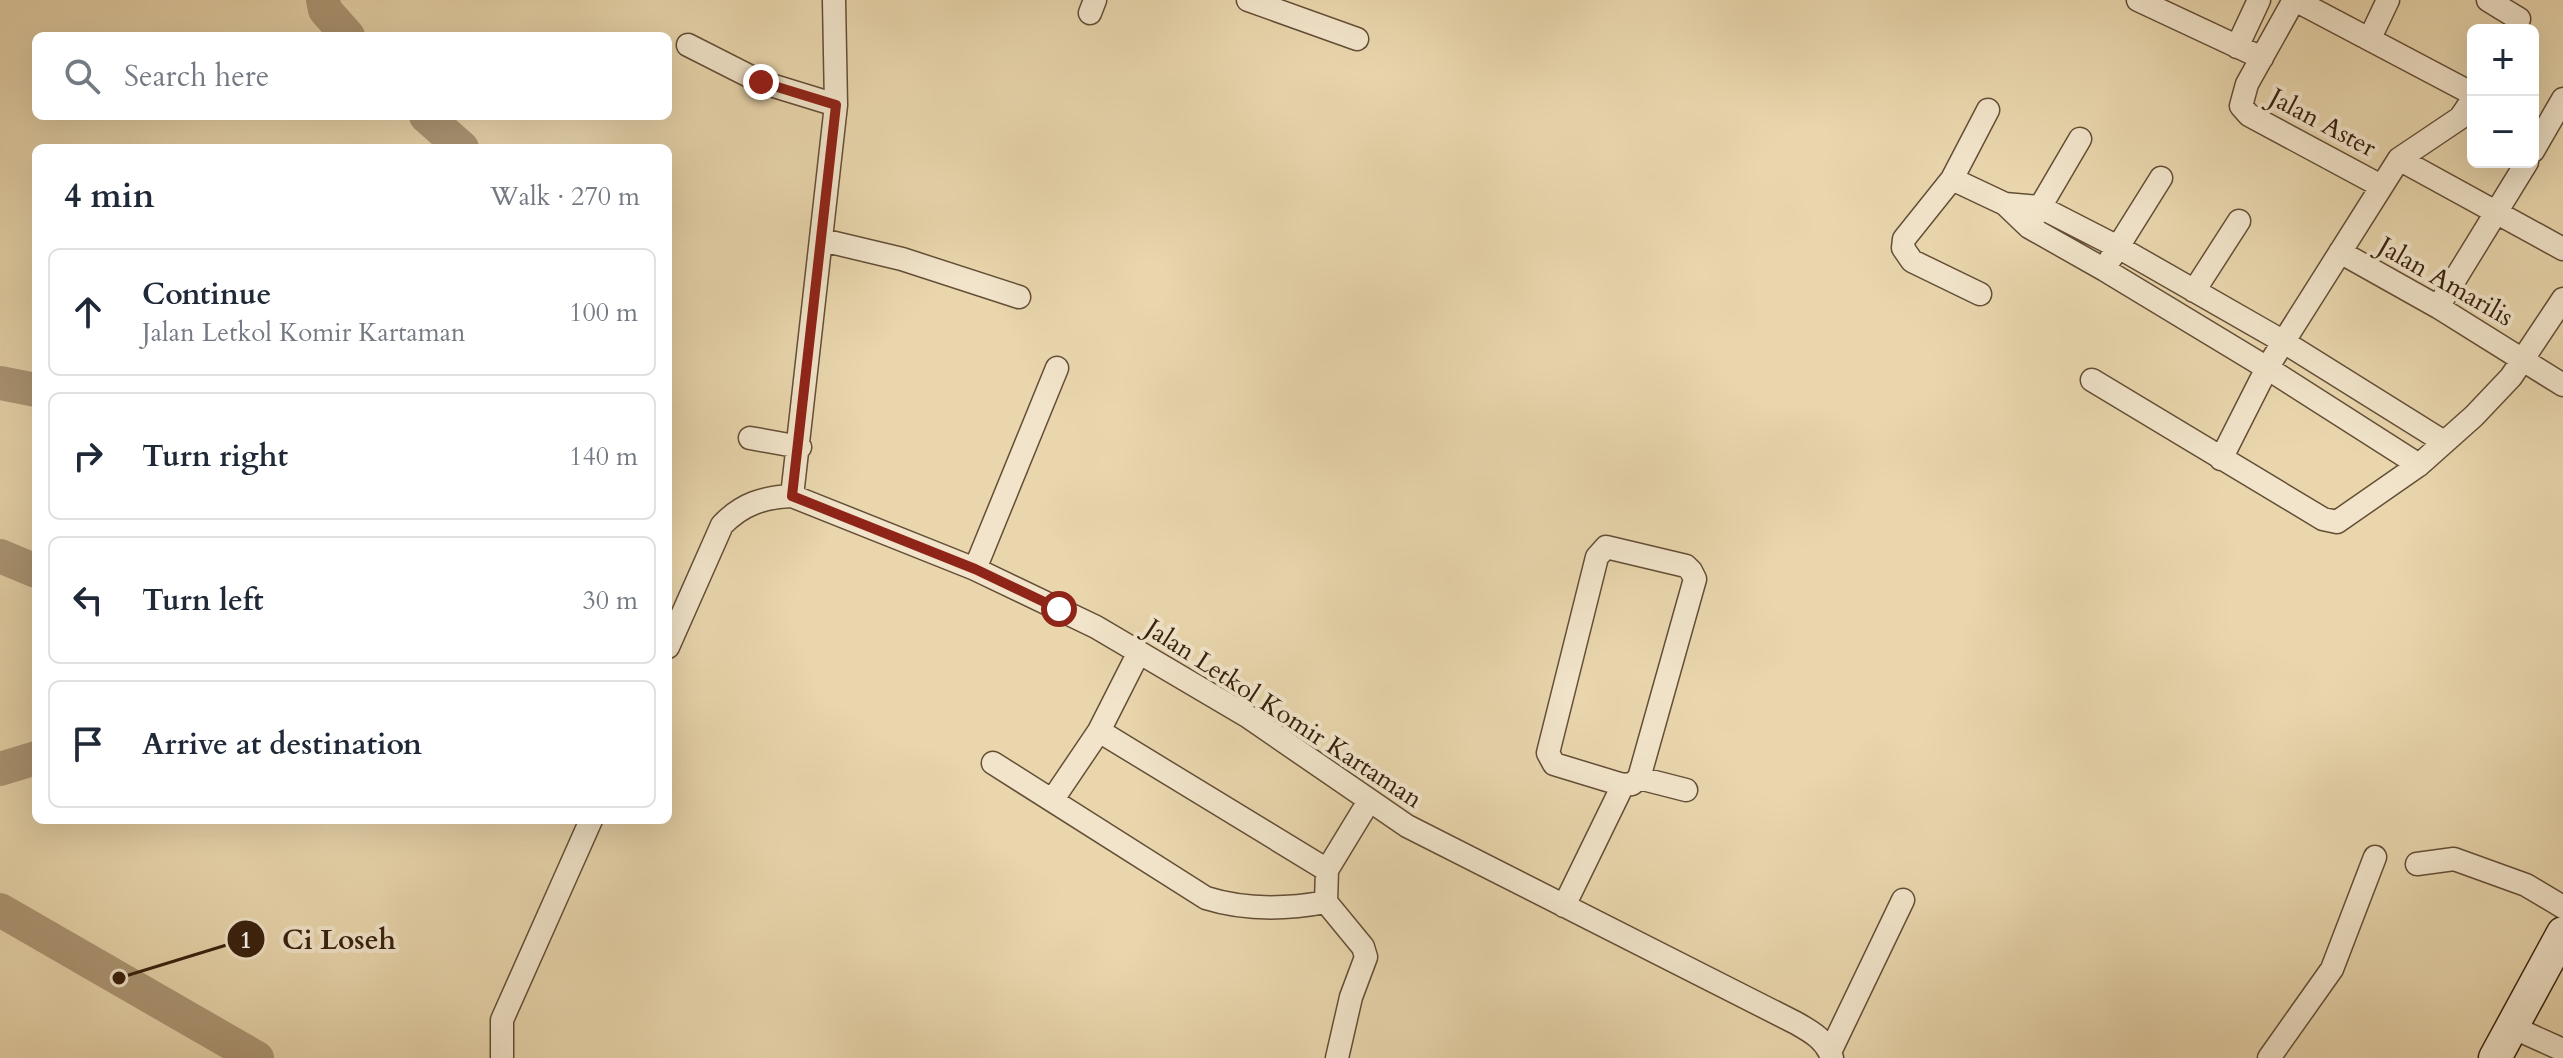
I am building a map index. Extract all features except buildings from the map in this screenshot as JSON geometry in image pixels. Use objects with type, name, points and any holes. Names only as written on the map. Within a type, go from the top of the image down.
[{"type":"street","points":[[672,638],[722,525],[732,514],[756,501],[767,497],[792,496],[800,447],[836,105],[834,0]]},
{"type":"street","points":[[1248,0],[1357,39]]},
{"type":"street","points":[[2138,0],[2262,58],[2295,0],[2467,93]]},
{"type":"street","points":[[2237,47],[2259,0]]},
{"type":"street","points":[[2370,38],[2388,0]]},
{"type":"street","points":[[2488,0],[2520,16]]},
{"type":"street","points":[[688,45],[761,82],[836,105]]},
{"type":"street","name":"Jalan Aster","points":[[2262,58],[2247,84],[2241,106],[2249,115],[2381,186]]},
{"type":"street","points":[[2539,141],[2563,99]]},
{"type":"street","points":[[2221,459],[2267,368],[2399,159],[2460,118],[2467,106]]},
{"type":"street","points":[[1980,294],[1912,261],[1903,248],[1904,239],[1952,179],[1988,110]]},
{"type":"street","points":[[2029,227],[2080,139]]},
{"type":"street","points":[[2399,159],[2563,249]]},
{"type":"street","points":[[2438,307],[2524,168]]},
{"type":"street","points":[[2105,270],[2161,178]]},
{"type":"street","points":[[1952,179],[2005,204],[2029,227],[2267,368],[2419,465]]},
{"type":"street","points":[[2005,204],[2040,207],[2118,247],[2284,342],[2444,442]]},
{"type":"street","points":[[2194,291],[2239,221]]},
{"type":"street","points":[[822,240],[923,265],[1019,297]]},
{"type":"street","name":"Jalan Amarilis","points":[[2340,252],[2438,307],[2563,385]]},
{"type":"street","points":[[2092,380],[2323,519],[2334,522],[2343,519],[2419,465],[2494,396],[2524,359],[2563,299]]},
{"type":"street","points":[[975,569],[1057,368]]},
{"type":"street","points":[[750,438],[800,447]]},
{"type":"street","name":"Jalan Letkol Komir Kartaman","points":[[792,496],[975,569],[1084,621],[1247,716],[1369,801],[1446,847],[1796,1023],[1818,1037],[1831,1055]]},
{"type":"street","points":[[1564,906],[1631,782],[1695,579],[1686,566],[1606,547],[1596,560],[1548,753],[1554,764],[1631,782],[1686,790]]},
{"type":"street","points":[[1053,799],[1099,731],[1139,652]]},
{"type":"street","points":[[1099,731],[1327,870]]},
{"type":"street","points":[[993,763],[1206,898],[1266,906],[1326,902]]},
{"type":"street","points":[[1337,1058],[1351,997],[1366,957],[1363,947],[1326,902],[1327,870],[1369,801]]},
{"type":"street","points":[[502,1058],[502,1020],[589,824]]},
{"type":"street","points":[[2269,1058],[2332,969],[2375,857]]},
{"type":"street","points":[[2417,864],[2454,859],[2515,880],[2563,907]]},
{"type":"street","points":[[1831,1055],[1903,900]]},
{"type":"street","points":[[2495,1058],[2563,933]]},
{"type":"street","points":[[2512,1027],[2563,1050]]},
{"type":"waterway","points":[[323,0],[325,10],[344,32]]},
{"type":"waterway","points":[[430,120],[458,144]]},
{"type":"waterway","points":[[0,383],[32,389]]},
{"type":"waterway","points":[[0,556],[32,569]]},
{"type":"waterway","points":[[0,769],[32,759]]},
{"type":"waterway","points":[[0,910],[257,1058]]},
{"type":"place","name":"Ci Loseh","points":[[119,978]]},
{"type":"route","points":[[761,82],[836,105],[800,447],[792,496],[975,569],[1059,609]]}]
